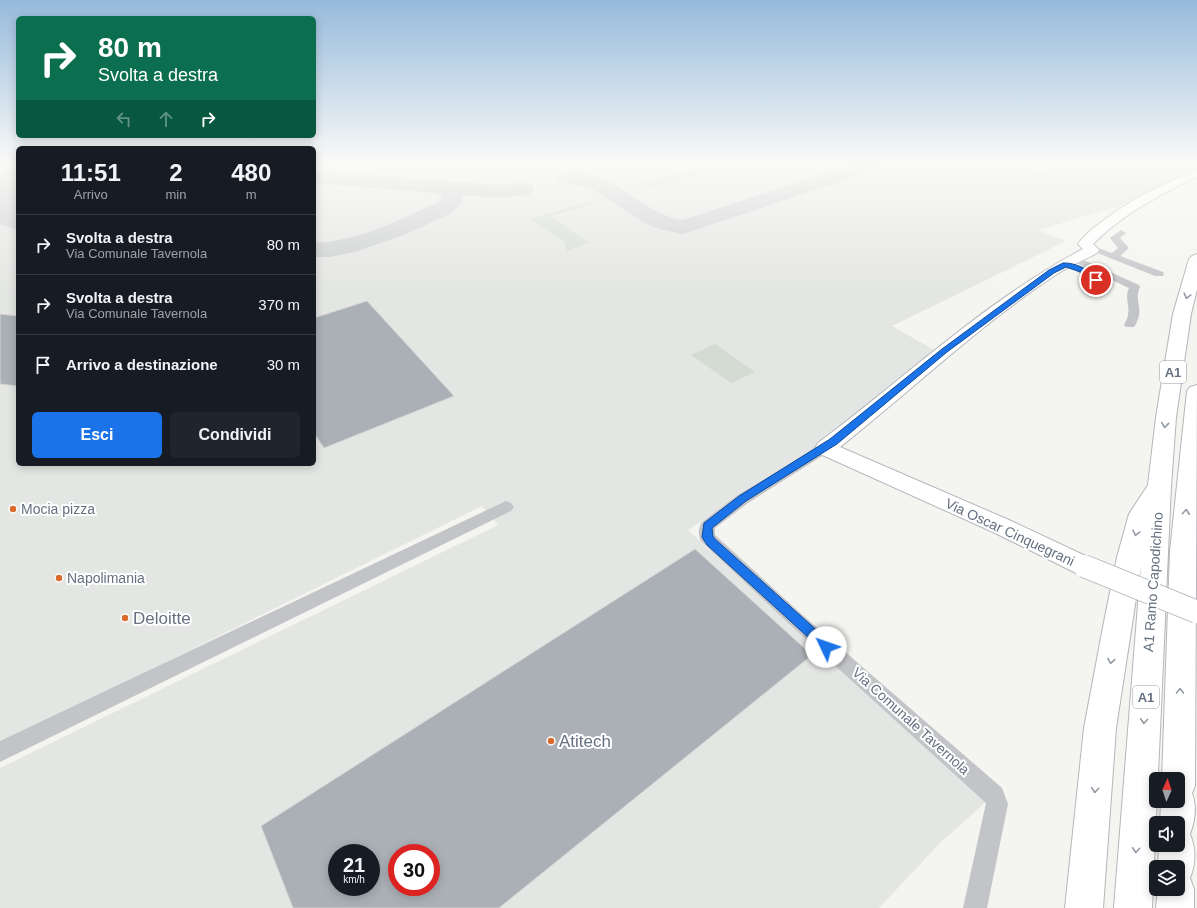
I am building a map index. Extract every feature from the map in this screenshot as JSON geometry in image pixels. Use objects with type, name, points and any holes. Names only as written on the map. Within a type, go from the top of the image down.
[{"type":"highway","name":"A1 Ramo Capodichino","points":[[1133,908],[1159,486],[1166,417],[1182,314],[1197,259]]},
{"type":"highway","name":"A1 Ramo Capodichino","points":[[1178,772],[1183,551],[1197,391]]},
{"type":"highway","points":[[1084,908],[1100,728],[1116,627],[1130,557],[1141,514],[1159,486]]},
{"type":"highway","points":[[1183,551],[1195,592],[1197,611]]},
{"type":"highway","points":[[1175,908],[1176,896]]},
{"type":"street","points":[[1131,206],[1091,237],[1085,244],[1090,248],[1159,274]]},
{"type":"street","points":[[1114,256],[1124,248],[1115,238],[1121,233]]},
{"type":"street","name":"Via Comunale Tavernola","points":[[975,908],[997,804],[994,796],[792,616],[707,537],[707,526],[743,499],[825,448],[863,419],[944,351],[1052,271],[1092,250],[1090,248]]},
{"type":"street","points":[[1070,262],[1088,273],[1096,280],[1094,290]]},
{"type":"street","points":[[1070,262],[1135,287],[1131,295],[1136,307],[1135,318],[1130,325]]},
{"type":"street","name":"Via Oscar Cinquegrani","points":[[825,448],[869,469],[1001,526],[1084,566],[1197,611]]},
{"type":"street","points":[[0,752],[506,507]]},
{"type":"shaded area","points":[[0,206],[16,206],[16,466],[316,466],[316,206],[1118,206],[1038,230],[1066,241],[892,326],[936,351],[832,439],[688,530],[988,800],[941,842],[879,908],[0,908],[0,768],[498,525],[482,506],[0,744]]},
{"type":"shaded area","points":[[573,206],[584,206],[551,216],[589,243],[566,251],[565,242],[530,219]]},
{"type":"shaded area","points":[[715,344],[755,372],[731,383],[691,355]]},
{"type":"building","points":[[367,301],[454,396],[324,448],[316,436],[316,317]]},
{"type":"building","points":[[0,314],[16,316],[16,386],[0,384]]},
{"type":"building","name":"Atitech","points":[[695,549],[812,655],[499,908],[293,908],[261,826]]},
{"type":"taxiway","points":[[7,206],[6,214],[10,220],[16,222]]},
{"type":"taxiway","points":[[316,250],[346,247],[363,242],[397,229],[446,206]]},
{"type":"taxiway","points":[[634,206],[653,218],[667,224],[683,227],[746,206]]},
{"type":"place","name":"Mocia pizza","points":[[13,509]]},
{"type":"place","name":"Napolimania","points":[[59,578]]},
{"type":"place","name":"Deloitte","points":[[125,618]]},
{"type":"place","name":"Atitech","points":[[551,741]]},
{"type":"route","points":[[826,647],[711,542],[707,537],[707,526],[743,499],[834,442],[944,351],[1052,271],[1066,264],[1088,273],[1096,280]]}]
